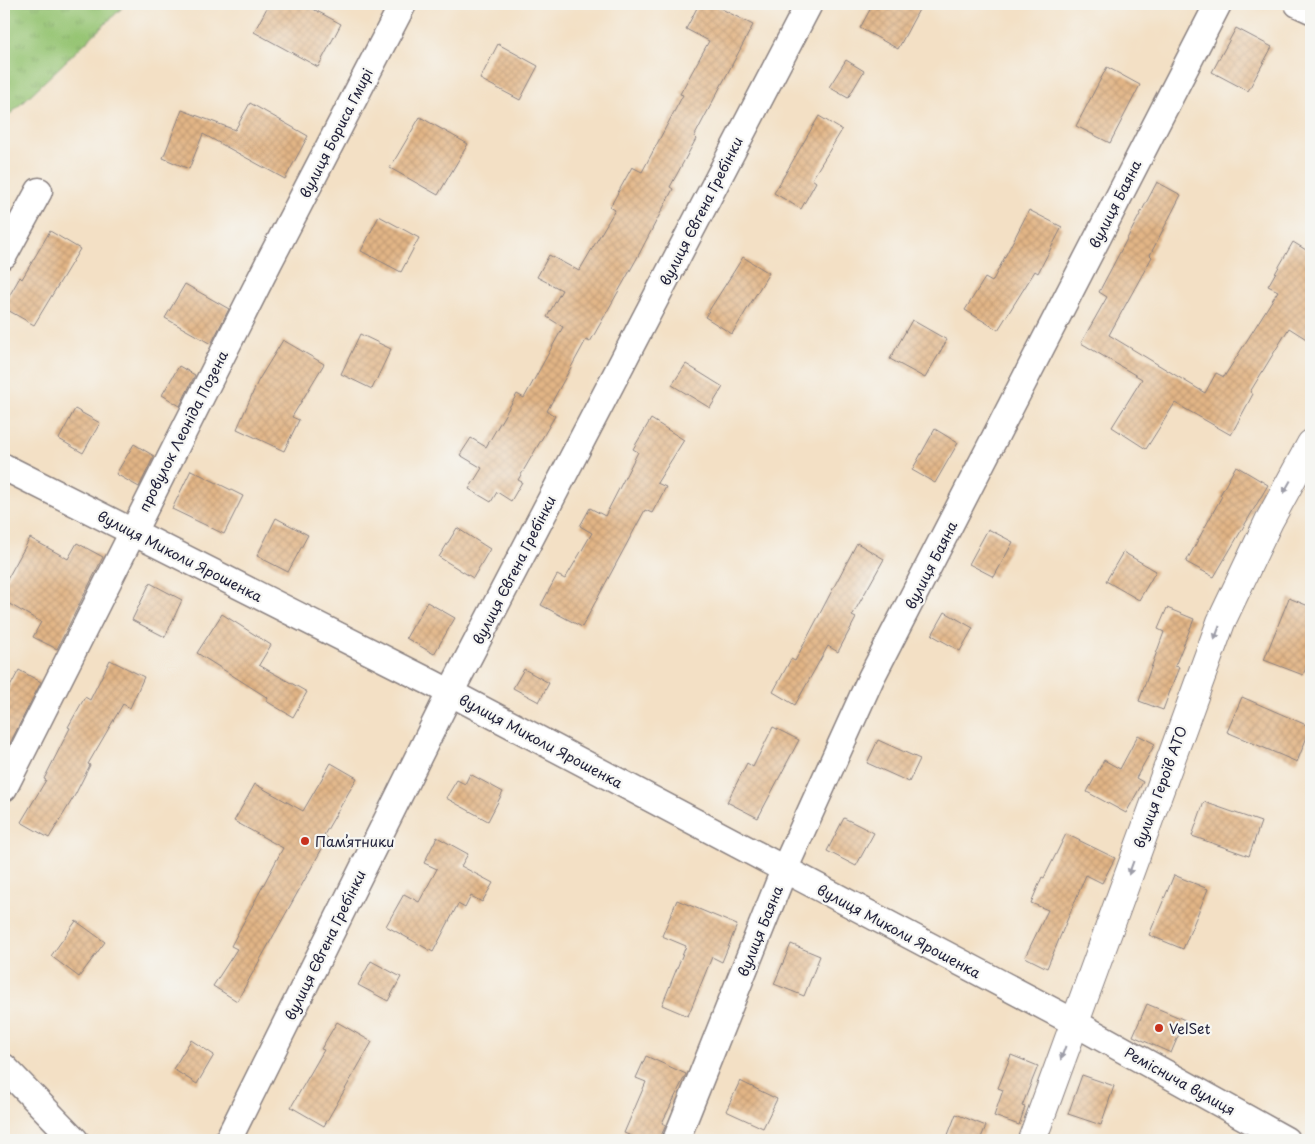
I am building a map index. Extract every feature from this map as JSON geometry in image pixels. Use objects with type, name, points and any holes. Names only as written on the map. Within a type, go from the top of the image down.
[{"type":"street","name":"вулиця Бориса Гмирі","points":[[269,262],[403,4]]},
{"type":"street","name":"вулиця Євгена Гребінки","points":[[228,1140],[450,693],[809,4]]},
{"type":"street","name":"вулиця Баяна","points":[[676,1140],[784,870],[871,678],[1218,4]]},
{"type":"street","points":[[1298,4],[1311,10]]},
{"type":"street","points":[[4,255],[39,191]]},
{"type":"street","name":"провулок Леоніда Позена","points":[[4,788],[269,262]]},
{"type":"street","name":"вулиця Героїв АТО","points":[[1032,1140],[1221,622],[1269,521],[1311,444]]},
{"type":"street","name":"вулиця Миколи Ярошенка","points":[[4,467],[450,693],[1074,1022]]},
{"type":"street","name":"Реміснича вулиця","points":[[1074,1022],[1286,1140]]},
{"type":"street","points":[[4,1067],[75,1140]]},
{"type":"green space","points":[[4,4],[126,4],[4,120]]},
{"type":"building","points":[[269,4],[304,4],[341,24],[318,67],[254,32]]},
{"type":"building","points":[[699,4],[712,4],[753,25],[694,137],[696,139],[670,187],[673,189],[636,260],[590,342],[586,340],[547,411],[555,416],[518,480],[522,482],[511,501],[497,492],[491,502],[469,489],[482,468],[460,455],[471,438],[486,447],[517,394],[524,398],[563,327],[547,317],[562,290],[537,277],[549,255],[579,271],[615,210],[610,207],[632,167],[642,172],[683,95],[680,94],[709,41],[686,29]]},
{"type":"building","points":[[873,4],[922,4],[898,49],[860,28]]},
{"type":"building","points":[[1236,28],[1272,47],[1248,91],[1212,72]]},
{"type":"building","points":[[498,44],[538,66],[520,100],[480,79]]},
{"type":"building","points":[[846,60],[864,71],[848,98],[829,87]]},
{"type":"building","points":[[1107,67],[1140,85],[1110,143],[1076,126]]},
{"type":"building","points":[[250,103],[308,136],[285,179],[203,134],[189,169],[163,158],[182,110],[235,130]]},
{"type":"building","points":[[819,116],[842,130],[812,179],[816,182],[801,209],[774,193]]},
{"type":"building","points":[[420,117],[468,144],[438,195],[390,168]]},
{"type":"building","points":[[1157,182],[1181,195],[1150,255],[1152,257],[1109,335],[1205,393],[1216,373],[1224,377],[1278,291],[1268,286],[1293,242],[1311,253],[1311,342],[1289,328],[1250,392],[1253,394],[1231,435],[1175,403],[1146,449],[1112,427],[1142,379],[1081,343],[1107,297],[1099,292]]},
{"type":"building","points":[[1029,210],[1062,227],[1038,273],[1035,271],[998,330],[965,310],[985,278],[992,282]]},
{"type":"building","points":[[379,216],[419,238],[401,272],[361,251]]},
{"type":"building","points":[[50,231],[80,249],[34,325],[4,308],[4,305],[20,277],[22,279]]},
{"type":"building","points":[[743,257],[769,273],[732,334],[705,317]]},
{"type":"building","points":[[185,284],[229,309],[211,344],[165,318]]},
{"type":"building","points":[[912,320],[947,340],[925,378],[890,359]]},
{"type":"building","points":[[360,334],[391,349],[372,389],[341,374]]},
{"type":"building","points":[[283,340],[324,364],[292,417],[299,420],[284,451],[237,429],[258,381]]},
{"type":"building","points":[[686,364],[723,387],[710,408],[672,385]]},
{"type":"building","points":[[179,366],[195,375],[180,406],[162,395]]},
{"type":"building","points":[[75,409],[100,423],[83,453],[59,439]]},
{"type":"building","points":[[651,419],[684,440],[657,483],[666,487],[652,513],[645,510],[582,627],[541,605],[557,575],[565,579],[592,533],[580,526],[590,508],[605,516],[638,452],[633,449]]},
{"type":"building","points":[[935,429],[958,443],[935,483],[912,470]]},
{"type":"building","points":[[134,444],[154,456],[139,487],[116,474]]},
{"type":"building","points":[[1236,466],[1268,485],[1214,577],[1186,562]]},
{"type":"building","points":[[191,470],[243,496],[224,534],[172,509]]},
{"type":"building","points":[[276,518],[308,535],[288,572],[257,556]]},
{"type":"building","points":[[457,528],[490,549],[473,578],[439,557]]},
{"type":"building","points":[[988,529],[1013,542],[994,577],[969,564]]},
{"type":"building","points":[[30,538],[68,559],[77,543],[103,557],[57,649],[33,637],[41,622],[4,601],[4,585]]},
{"type":"building","points":[[857,543],[884,559],[852,616],[856,618],[838,652],[828,646],[795,705],[773,692],[791,659],[795,661]]},
{"type":"building","points":[[1123,552],[1156,571],[1139,600],[1106,581]]},
{"type":"building","points":[[150,583],[182,600],[165,637],[132,620]]},
{"type":"building","points":[[1289,598],[1311,607],[1311,655],[1303,675],[1264,660]]},
{"type":"building","points":[[427,602],[455,618],[434,654],[406,638]]},
{"type":"building","points":[[1167,608],[1194,619],[1175,666],[1179,667],[1163,710],[1139,701],[1164,632],[1158,629]]},
{"type":"building","points":[[945,612],[973,628],[960,651],[932,635]]},
{"type":"building","points":[[222,614],[271,645],[259,665],[307,692],[293,717],[266,701],[268,698],[197,653]]},
{"type":"building","points":[[110,660],[144,677],[130,708],[123,704],[88,764],[90,765],[75,795],[49,838],[21,822],[46,780],[44,779],[70,728],[68,727],[85,697],[90,700]]},
{"type":"building","points":[[524,669],[549,683],[539,702],[513,688]]},
{"type":"building","points":[[19,670],[41,682],[4,755],[4,698]]},
{"type":"building","points":[[1242,697],[1311,727],[1297,762],[1227,732]]},
{"type":"building","points":[[773,727],[799,740],[758,818],[727,802],[747,763],[753,767]]},
{"type":"building","points":[[1138,735],[1155,744],[1136,778],[1143,782],[1126,813],[1087,792],[1104,760],[1120,769]]},
{"type":"building","points":[[878,740],[920,759],[909,782],[867,763]]},
{"type":"building","points":[[331,763],[357,778],[324,835],[328,838],[237,1001],[213,986],[237,949],[231,946],[283,848],[234,821],[255,784],[303,811]]},
{"type":"building","points":[[470,774],[503,792],[488,821],[446,798],[457,780],[465,784]]},
{"type":"building","points":[[1204,802],[1261,822],[1249,856],[1192,836]]},
{"type":"building","points":[[844,818],[874,833],[856,866],[827,851]]},
{"type":"building","points":[[1066,834],[1115,858],[1102,883],[1086,875],[1047,968],[1025,957],[1048,910],[1031,903],[1042,877],[1044,878]]},
{"type":"building","points":[[437,837],[468,854],[461,866],[493,883],[482,902],[471,896],[465,908],[458,904],[433,952],[386,926],[404,894],[419,902],[437,869],[424,863]]},
{"type":"building","points":[[1174,875],[1208,889],[1183,949],[1149,935]]},
{"type":"building","points":[[677,900],[737,925],[722,962],[712,957],[688,1016],[662,1005],[686,946],[662,936]]},
{"type":"building","points":[[76,921],[105,942],[79,977],[51,956]]},
{"type":"building","points":[[791,944],[820,956],[804,996],[774,984]]},
{"type":"building","points":[[371,961],[401,977],[388,1001],[358,985]]},
{"type":"building","name":"VelSet","points":[[1147,1004],[1185,1020],[1171,1053],[1133,1036]]},
{"type":"building","points":[[337,1022],[372,1042],[324,1126],[291,1107],[324,1050],[321,1049]]},
{"type":"building","points":[[191,1040],[214,1055],[197,1084],[173,1069]]},
{"type":"building","points":[[1011,1055],[1038,1066],[1022,1106],[1025,1107],[1019,1125],[994,1116],[1003,1090],[998,1088]]},
{"type":"building","points":[[646,1056],[686,1074],[662,1123],[666,1125],[659,1140],[641,1140],[624,1133],[646,1082],[636,1078]]},
{"type":"building","points":[[1082,1075],[1114,1086],[1101,1125],[1068,1114]]},
{"type":"building","points":[[740,1081],[777,1099],[763,1128],[726,1111]]},
{"type":"building","points":[[956,1114],[986,1126],[980,1140],[946,1140]]},
{"type":"place","name":"Памʼятники","points":[[305,841]]},
{"type":"place","name":"VelSet","points":[[1159,1028]]}]
